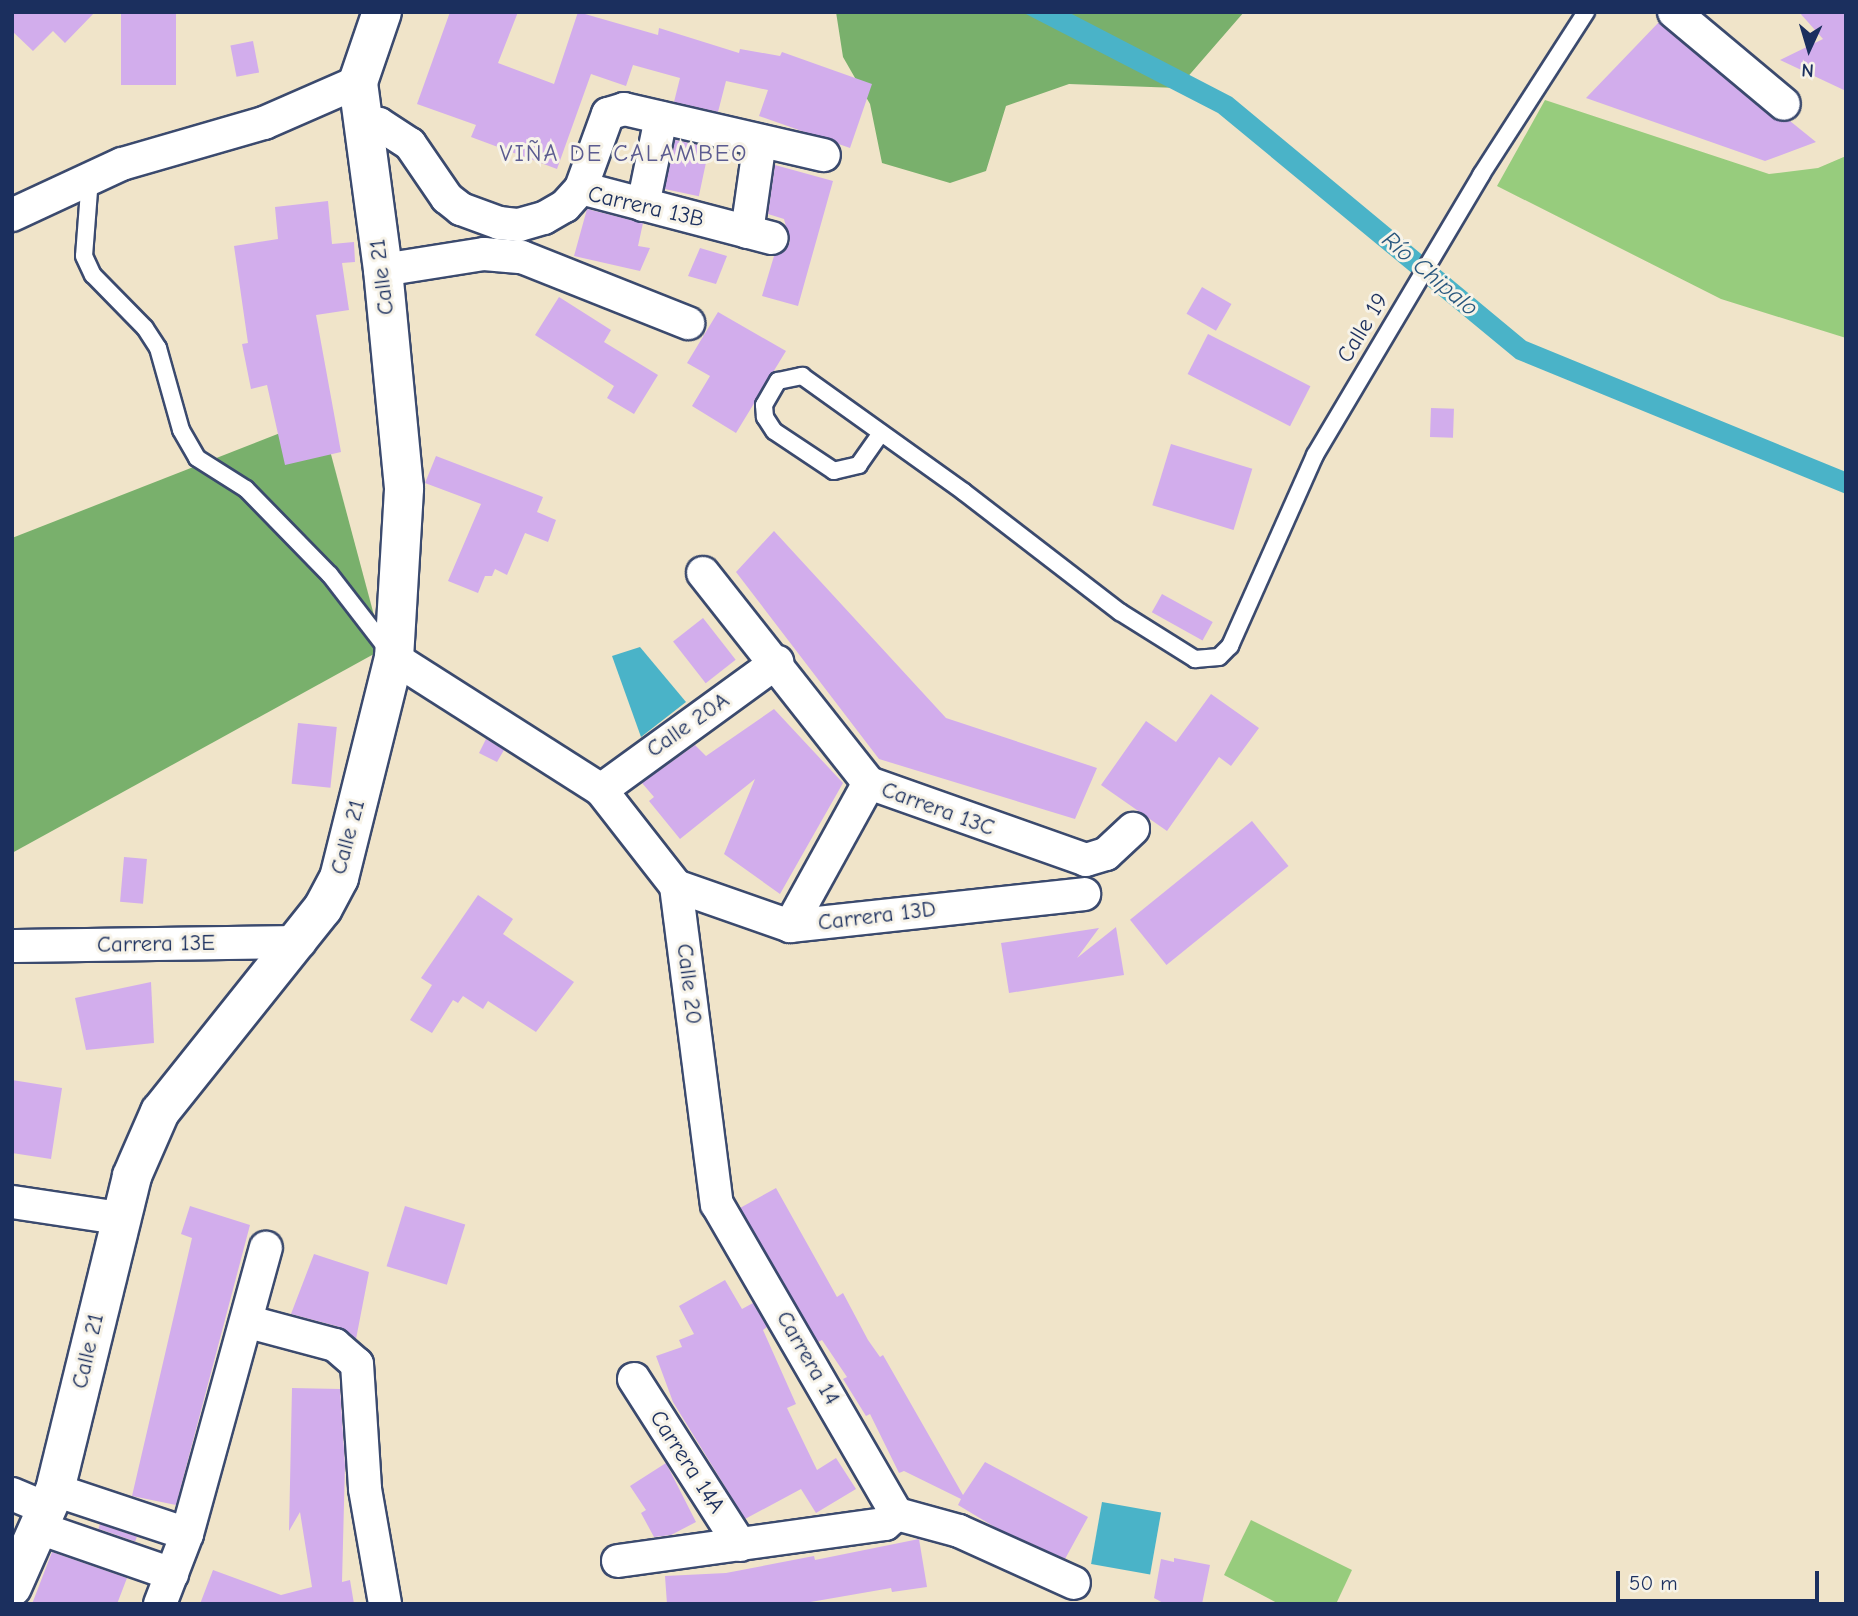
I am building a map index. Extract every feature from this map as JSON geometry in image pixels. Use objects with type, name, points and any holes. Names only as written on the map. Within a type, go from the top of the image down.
[{"type":"street","name":"Calle 21","points":[[12,1587],[47,1509],[119,1218],[160,1112],[300,942],[338,878],[394,657],[404,488],[383,270],[361,121],[358,82],[382,12]]},
{"type":"street","points":[[1674,12],[1784,104]]},
{"type":"street","points":[[12,215],[122,164],[264,123],[358,82]]},
{"type":"street","points":[[581,188],[608,114],[624,109],[824,155]]},
{"type":"street","points":[[643,205],[661,118]]},
{"type":"street","name":"Carrera 13B","points":[[361,121],[379,124],[410,144],[447,198],[461,209],[499,223],[544,218],[565,205],[581,188],[760,235],[760,141]]},
{"type":"street","points":[[383,270],[484,254],[522,257],[688,323]]},
{"type":"street","name":"Carrera 13C","points":[[703,573],[777,662],[869,783],[1086,860],[1106,854],[1133,829]]},
{"type":"street","points":[[394,657],[601,790],[676,886]]},
{"type":"street","name":"Calle 20A","points":[[601,790],[777,662]]},
{"type":"street","points":[[790,926],[869,783]]},
{"type":"street","name":"Carrera 13D","points":[[676,886],[790,926],[1084,894]]},
{"type":"street","name":"Calle 20","points":[[676,886],[717,1203]]},
{"type":"street","name":"Carrera 13E","points":[[12,946],[300,942]]},
{"type":"street","points":[[12,1202],[119,1218]]},
{"type":"street","name":"Carrera 14","points":[[717,1203],[897,1514]]},
{"type":"street","points":[[160,1604],[187,1534],[249,1322],[266,1248]]},
{"type":"street","points":[[249,1322],[335,1345],[357,1364],[365,1489],[385,1604]]},
{"type":"street","name":"Carrera 14A","points":[[634,1379],[740,1545]]},
{"type":"street","points":[[12,1494],[47,1509],[172,1574]]},
{"type":"street","points":[[47,1509],[187,1534]]},
{"type":"street","points":[[618,1561],[885,1524],[897,1514],[959,1531],[1074,1583]]},
{"type":"lane","name":"Calle 19","points":[[881,433],[1120,612],[1195,659],[1213,660],[1230,646],[1315,455],[1481,175],[1586,12]]},
{"type":"lane","points":[[90,178],[84,256],[93,275],[145,328],[158,348],[181,430],[197,458],[246,489],[330,575],[394,657]]},
{"type":"lane","points":[[802,376],[881,433],[859,465],[834,471],[774,431],[765,417],[764,405],[778,381],[802,376]]},
{"type":"green space","points":[[836,12],[1244,12],[1178,88],[1069,84],[1006,106],[986,171],[950,183],[882,163],[870,104],[843,57]]},
{"type":"green space","points":[[1545,100],[1769,174],[1818,168],[1846,156],[1846,338],[1721,299],[1497,186]]},
{"type":"green space","points":[[321,417],[383,649],[12,853],[12,538]]},
{"type":"green space","points":[[1251,1520],[1352,1570],[1336,1604],[1279,1604],[1224,1575]]},
{"type":"water","name":"Río Chipalo","points":[[1022,12],[1068,12],[1232,97],[1526,341],[1846,472],[1846,494],[1516,359],[1218,113]]},
{"type":"water","points":[[640,647],[686,702],[641,737],[612,656]]},
{"type":"water","points":[[1102,1502],[1161,1512],[1150,1574],[1091,1564]]},
{"type":"building","points":[[12,12],[95,12],[65,43],[53,31],[33,51],[12,31]]},
{"type":"building","points":[[121,12],[176,12],[176,85],[121,85]]},
{"type":"building","points":[[450,12],[518,12],[498,63],[554,84],[578,12],[658,35],[659,28],[739,53],[740,49],[780,56],[782,52],[872,84],[850,148],[759,116],[768,90],[726,81],[718,112],[674,102],[680,78],[633,65],[626,86],[591,74],[557,169],[471,137],[476,125],[417,104]]},
{"type":"building","points":[[1799,12],[1846,12],[1846,91],[1780,60],[1823,39]]},
{"type":"building","points":[[1659,22],[1772,118],[1790,121],[1816,142],[1765,161],[1586,98]]},
{"type":"building","points":[[253,41],[259,72],[237,77],[230,45]]},
{"type":"building","points":[[675,140],[709,147],[699,196],[665,189]]},
{"type":"building","points":[[775,165],[833,181],[798,306],[762,296],[774,256],[785,251],[790,242],[784,219],[768,214]]},
{"type":"building","points":[[328,201],[332,244],[354,242],[355,262],[342,263],[349,310],[316,315],[341,452],[285,465],[267,385],[251,389],[242,344],[248,343],[234,246],[278,239],[275,207]]},
{"type":"building","points":[[587,209],[643,223],[638,246],[650,248],[640,271],[574,256]]},
{"type":"building","points":[[700,248],[727,256],[716,284],[688,276]]},
{"type":"building","points":[[1202,287],[1231,304],[1216,331],[1186,314]]},
{"type":"building","points":[[559,297],[611,330],[604,342],[658,375],[634,414],[607,398],[614,386],[535,335]]},
{"type":"building","points":[[718,312],[786,351],[736,433],[692,406],[710,376],[687,363]]},
{"type":"building","points":[[1208,334],[1310,386],[1290,426],[1188,374]]},
{"type":"building","points":[[1431,408],[1454,409],[1453,438],[1430,437]]},
{"type":"building","points":[[1171,444],[1252,469],[1234,530],[1152,505]]},
{"type":"building","points":[[436,456],[543,497],[537,512],[556,520],[548,542],[525,533],[507,575],[495,569],[492,576],[485,576],[478,593],[448,581],[481,504],[425,483]]},
{"type":"building","points":[[774,531],[946,718],[1097,768],[1075,819],[879,759],[736,572]]},
{"type":"building","points":[[1162,594],[1213,622],[1203,640],[1152,612]]},
{"type":"building","points":[[703,618],[736,660],[706,683],[673,641]]},
{"type":"building","points":[[1211,694],[1259,728],[1231,766],[1219,757],[1167,831],[1101,785],[1146,721],[1176,742]]},
{"type":"building","points":[[774,709],[843,783],[780,894],[724,854],[755,779],[680,839],[649,801],[654,797],[642,783],[695,745],[706,756]]},
{"type":"building","points":[[298,723],[337,727],[330,788],[292,784]]},
{"type":"building","points":[[486,739],[504,750],[497,762],[479,753]]},
{"type":"building","points":[[1252,821],[1289,866],[1166,965],[1130,920]]},
{"type":"building","points":[[124,857],[147,859],[143,904],[120,902]]},
{"type":"building","points":[[478,895],[513,919],[503,934],[574,982],[536,1032],[488,1001],[483,1009],[463,996],[458,1003],[453,1000],[432,1033],[410,1020],[432,985],[421,978]]},
{"type":"building","points":[[1116,927],[1124,975],[1009,993],[1001,943],[1099,928],[1077,958]]},
{"type":"building","points":[[151,982],[154,1043],[86,1050],[75,998]]},
{"type":"building","points":[[12,1080],[62,1088],[51,1159],[12,1153]]},
{"type":"building","points":[[776,1188],[837,1297],[843,1293],[868,1340],[880,1357],[883,1355],[963,1495],[985,1462],[1088,1517],[1065,1559],[998,1529],[958,1505],[961,1499],[904,1471],[899,1473],[870,1414],[866,1416],[843,1379],[847,1377],[822,1340],[818,1342],[740,1208]]},
{"type":"building","points":[[190,1206],[250,1225],[176,1505],[132,1496],[192,1238],[181,1234]]},
{"type":"building","points":[[405,1206],[465,1224],[447,1285],[387,1266]]},
{"type":"building","points":[[314,1254],[369,1272],[356,1339],[340,1327],[291,1314]]},
{"type":"building","points":[[725,1280],[742,1309],[753,1303],[767,1327],[763,1330],[796,1404],[787,1408],[817,1470],[836,1458],[856,1489],[816,1513],[801,1489],[745,1519],[673,1402],[656,1356],[682,1347],[679,1340],[694,1334],[679,1306]]},
{"type":"building","points":[[292,1388],[340,1389],[345,1465],[342,1582],[350,1580],[354,1604],[200,1604],[213,1570],[281,1595],[312,1587],[300,1512],[289,1531]]},
{"type":"building","points":[[666,1463],[696,1522],[671,1535],[654,1537],[641,1513],[646,1510],[630,1486]]},
{"type":"building","points":[[100,1524],[137,1537],[135,1541],[98,1529]]},
{"type":"building","points":[[919,1539],[927,1587],[892,1592],[891,1588],[799,1604],[667,1604],[665,1576],[726,1573],[814,1556],[815,1560]]},
{"type":"building","points":[[52,1552],[127,1578],[117,1604],[32,1604]]},
{"type":"building","points":[[1174,1558],[1210,1565],[1202,1604],[1165,1604],[1154,1598],[1161,1559],[1174,1562]]},
{"type":"district","name":"VIÑA DE CALAMBEO","points":[[624,154]]}]
